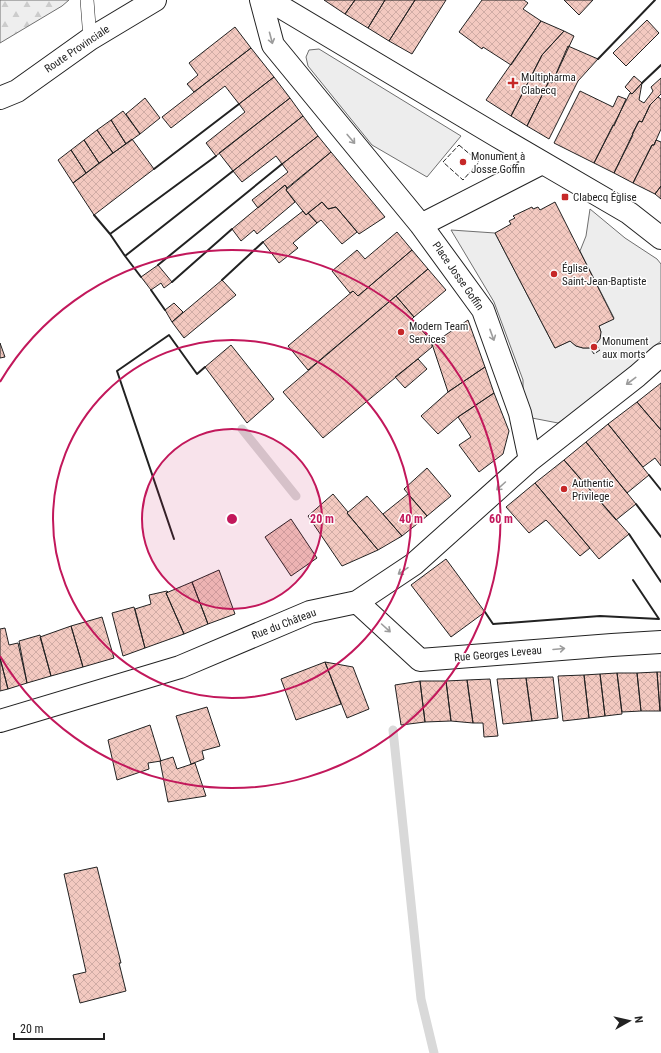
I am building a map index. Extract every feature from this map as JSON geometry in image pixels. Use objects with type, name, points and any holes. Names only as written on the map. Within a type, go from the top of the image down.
[{"type":"street","name":"Route Provinciale","points":[[0,98],[17,91],[90,39],[155,0]]},
{"type":"street","name":"Place Josse Goffin","points":[[261,0],[273,45],[421,225],[483,310],[520,413],[530,460]]},
{"type":"street","points":[[268,0],[629,213],[661,238]]},
{"type":"street","points":[[421,225],[542,163]]},
{"type":"street","points":[[530,460],[637,376],[661,355]]},
{"type":"street","name":"Rue du Château","points":[[0,721],[180,667],[310,612],[357,602],[414,564],[530,460]]},
{"type":"street","name":"Rue Georges Leveau","points":[[357,602],[420,660],[612,644],[661,642]]},
{"type":"lane","points":[[87,0],[90,39]]},
{"type":"green space","points":[[0,0],[69,0],[62,6],[0,43]]},
{"type":"shaded area","points":[[319,49],[461,136],[427,177],[372,145],[308,66],[306,57],[309,50]]},
{"type":"shaded area","points":[[590,209],[625,238],[657,259],[661,264],[661,341],[642,356],[617,384],[558,423],[532,418],[523,394],[523,380],[494,302],[451,230],[495,233],[555,348],[570,341],[576,346],[590,348],[601,332],[599,326],[614,318],[580,251],[586,236]]},
{"type":"building","points":[[324,0],[355,0],[345,14]]},
{"type":"building","points":[[355,0],[385,0],[368,28],[345,14]]},
{"type":"building","points":[[385,0],[415,0],[389,41],[368,28]]},
{"type":"building","points":[[415,0],[446,0],[412,54],[389,41]]},
{"type":"building","points":[[482,0],[524,0],[528,3],[523,9],[541,21],[511,65],[483,47],[482,49],[459,32]]},
{"type":"building","points":[[564,0],[593,0],[579,15]]},
{"type":"building","points":[[647,20],[659,33],[626,66],[613,53]]},
{"type":"building","name":"Multipharma Clabecq","points":[[541,21],[564,31],[542,55],[511,116],[486,100]]},
{"type":"building","points":[[235,27],[251,48],[194,92],[187,84],[198,75],[189,63]]},
{"type":"building","points":[[564,31],[574,36],[552,83],[549,81],[527,126],[511,116],[542,55]]},
{"type":"building","points":[[568,46],[598,59],[578,81],[549,139],[527,126],[549,81],[552,83]]},
{"type":"building","points":[[251,48],[274,77],[239,104],[225,86],[171,128],[162,117]]},
{"type":"building","points":[[634,76],[642,83],[632,94],[625,87]]},
{"type":"building","points":[[274,77],[290,98],[216,156],[206,143],[245,112],[239,104]]},
{"type":"building","points":[[661,78],[661,94],[650,105],[642,122],[639,121],[614,173],[594,163],[630,93],[632,94],[642,83],[639,100],[644,103],[653,91],[651,87]]},
{"type":"building","points":[[580,91],[613,107],[618,96],[626,99],[614,126],[613,125],[594,163],[554,143]]},
{"type":"building","points":[[658,97],[661,99],[661,129],[633,183],[614,173],[639,121],[642,122],[650,105]]},
{"type":"building","points":[[145,98],[160,118],[140,134],[126,114]]},
{"type":"building","points":[[290,98],[303,116],[233,171],[219,153]]},
{"type":"building","points":[[123,111],[140,134],[126,144],[111,120]]},
{"type":"building","points":[[303,116],[318,136],[282,164],[276,156],[242,182],[233,171]]},
{"type":"building","points":[[111,120],[126,144],[113,153],[97,130]]},
{"type":"building","points":[[97,130],[113,153],[99,163],[84,140]]},
{"type":"building","points":[[318,136],[331,152],[287,188],[285,185],[258,208],[252,200],[288,172],[282,164]]},
{"type":"building","points":[[132,139],[154,169],[94,215],[73,183]]},
{"type":"building","points":[[84,140],[99,163],[86,173],[71,150]]},
{"type":"building","points":[[656,140],[661,142],[661,186],[655,194],[633,183]]},
{"type":"building","points":[[71,150],[86,173],[73,183],[58,160]]},
{"type":"building","points":[[331,152],[385,217],[359,234],[336,207],[328,209],[322,202],[306,215],[286,190]]},
{"type":"building","points":[[285,185],[287,188],[286,190],[295,202],[257,234],[254,230],[241,241],[232,229]]},
{"type":"building","points":[[661,186],[661,199],[655,194]]},
{"type":"building","points":[[322,202],[328,209],[336,207],[357,232],[342,244],[321,220],[317,223],[308,213]]},
{"type":"building","name":"Église Saint-Jean-Baptiste","points":[[555,202],[614,319],[599,326],[601,332],[600,339],[590,348],[576,346],[570,341],[555,348],[495,233],[511,224],[509,221],[515,218],[513,216],[532,207],[533,209],[538,207],[540,210]]},
{"type":"building","points":[[303,211],[306,215],[308,213],[317,223],[293,243],[298,248],[279,263],[263,242]]},
{"type":"building","points":[[397,232],[412,250],[358,296],[353,291],[350,293],[332,271],[357,250],[365,259]]},
{"type":"building","points":[[412,250],[428,269],[308,370],[288,346],[353,291],[358,296]]},
{"type":"building","points":[[158,265],[172,282],[164,288],[161,283],[151,290],[141,277]]},
{"type":"building","points":[[428,269],[446,290],[414,317],[396,296]]},
{"type":"building","points":[[222,280],[236,295],[184,338],[172,322]]},
{"type":"building","points":[[396,296],[414,317],[412,319],[433,343],[432,347],[323,438],[283,392]]},
{"type":"building","points":[[174,303],[183,312],[172,322],[165,310]]},
{"type":"building","points":[[468,320],[485,367],[448,392],[432,344]]},
{"type":"building","points":[[0,343],[5,357],[0,358]]},
{"type":"building","points":[[231,345],[274,399],[247,423],[205,367]]},
{"type":"building","points":[[418,359],[427,369],[405,388],[395,377]]},
{"type":"building","points":[[485,367],[494,393],[458,417],[438,434],[421,416],[448,392]]},
{"type":"building","points":[[661,383],[661,430],[637,402]]},
{"type":"building","points":[[494,393],[509,431],[503,454],[479,472],[459,445],[471,437],[458,417]]},
{"type":"building","points":[[637,402],[661,430],[661,466],[655,458],[643,467],[608,424]]},
{"type":"building","points":[[608,424],[649,475],[627,493],[586,442]]},
{"type":"building","points":[[586,442],[636,504],[616,520],[564,460]]},
{"type":"building","points":[[564,460],[629,534],[599,559],[535,483]]},
{"type":"building","points":[[427,468],[451,496],[427,516],[404,489]]},
{"type":"building","points":[[535,483],[590,548],[580,556],[546,520],[529,533],[506,507]]},
{"type":"building","points":[[333,494],[378,550],[342,566],[308,516]]},
{"type":"building","points":[[408,494],[427,516],[402,536],[383,514]]},
{"type":"building","points":[[367,496],[402,536],[378,550],[347,513]]},
{"type":"building","points":[[291,519],[317,558],[291,576],[265,537]]},
{"type":"building","points":[[446,559],[485,612],[451,637],[411,585]]},
{"type":"building","points":[[219,570],[235,614],[208,624],[192,582]]},
{"type":"building","points":[[192,582],[208,624],[184,634],[166,593]]},
{"type":"building","points":[[168,592],[166,593],[184,634],[145,648],[135,609],[151,604],[149,595]]},
{"type":"building","points":[[134,607],[145,648],[123,656],[112,613]]},
{"type":"building","points":[[102,617],[114,658],[83,667],[71,626]]},
{"type":"building","points":[[71,626],[83,667],[51,676],[40,637]]},
{"type":"building","points":[[5,628],[9,645],[18,643],[27,683],[8,689],[0,658],[0,629]]},
{"type":"building","points":[[40,635],[51,676],[27,683],[19,641]]},
{"type":"building","points":[[0,658],[8,689],[0,691]]},
{"type":"building","points":[[325,662],[353,667],[369,709],[347,718]]},
{"type":"building","points":[[325,662],[341,704],[296,720],[281,679]]},
{"type":"building","points":[[657,672],[661,672],[661,711],[660,711]]},
{"type":"building","points":[[657,672],[660,711],[641,711],[637,673]]},
{"type":"building","points":[[617,673],[637,673],[641,711],[622,712]]},
{"type":"building","points":[[617,673],[622,714],[605,716],[600,674]]},
{"type":"building","points":[[600,674],[605,716],[589,718],[584,675]]},
{"type":"building","points":[[584,675],[589,718],[563,721],[558,676]]},
{"type":"building","points":[[553,677],[558,718],[532,721],[526,678]]},
{"type":"building","points":[[526,678],[532,721],[503,724],[497,679]]},
{"type":"building","points":[[490,679],[498,736],[484,737],[483,723],[473,723],[467,680]]},
{"type":"building","points":[[467,680],[473,723],[451,721],[446,681]]},
{"type":"building","points":[[420,681],[425,722],[401,725],[395,685]]},
{"type":"building","points":[[420,681],[446,681],[451,721],[425,722]]},
{"type":"building","points":[[207,707],[220,746],[202,751],[204,759],[191,764],[176,716]]},
{"type":"building","points":[[150,725],[161,761],[148,763],[149,769],[117,780],[108,740]]},
{"type":"building","points":[[173,757],[177,769],[195,763],[206,796],[168,802],[160,761]]},
{"type":"building","points":[[97,867],[121,963],[119,963],[126,991],[80,1003],[73,975],[86,972],[64,874]]},
{"type":"waterway","points":[[242,429],[296,496]]},
{"type":"waterway","points":[[393,730],[421,999],[434,1053]]},
{"type":"fence","points":[[459,145],[479,162],[463,180],[443,162],[459,145]]},
{"type":"fence","points":[[596,344],[600,350],[594,354],[590,348],[596,344]]},
{"type":"wall","points":[[598,59],[655,0]]},
{"type":"wall","points":[[642,83],[661,65]]},
{"type":"wall","points":[[154,169],[239,104]]},
{"type":"wall","points":[[125,256],[110,234],[216,156]]},
{"type":"wall","points":[[158,265],[282,164]]},
{"type":"wall","points":[[141,277],[125,256],[233,171]]},
{"type":"wall","points":[[94,215],[110,234]]},
{"type":"wall","points":[[172,282],[232,229]]},
{"type":"wall","points":[[222,280],[263,242]]},
{"type":"wall","points":[[151,290],[165,310]]},
{"type":"wall","points":[[174,539],[117,371],[169,335],[197,374],[205,367]]},
{"type":"wall","points":[[649,475],[661,490]]},
{"type":"wall","points":[[636,504],[661,537]]},
{"type":"wall","points":[[629,534],[661,582]]},
{"type":"wall","points":[[485,612],[493,624],[600,616],[659,619],[633,580]]},
{"type":"place","name":"Multipharma Clabecq","points":[[513,83]]},
{"type":"place","name":"Monument à Josse Goffin","points":[[463,162]]},
{"type":"place","name":"Clabecq Église","points":[[565,197]]},
{"type":"place","name":"Église Saint-Jean-Baptiste","points":[[554,274]]},
{"type":"place","name":"Modern Team Services","points":[[401,332]]},
{"type":"place","name":"Monument aux morts","points":[[594,347]]},
{"type":"place","name":"Authentic Privilege","points":[[564,489]]}]
